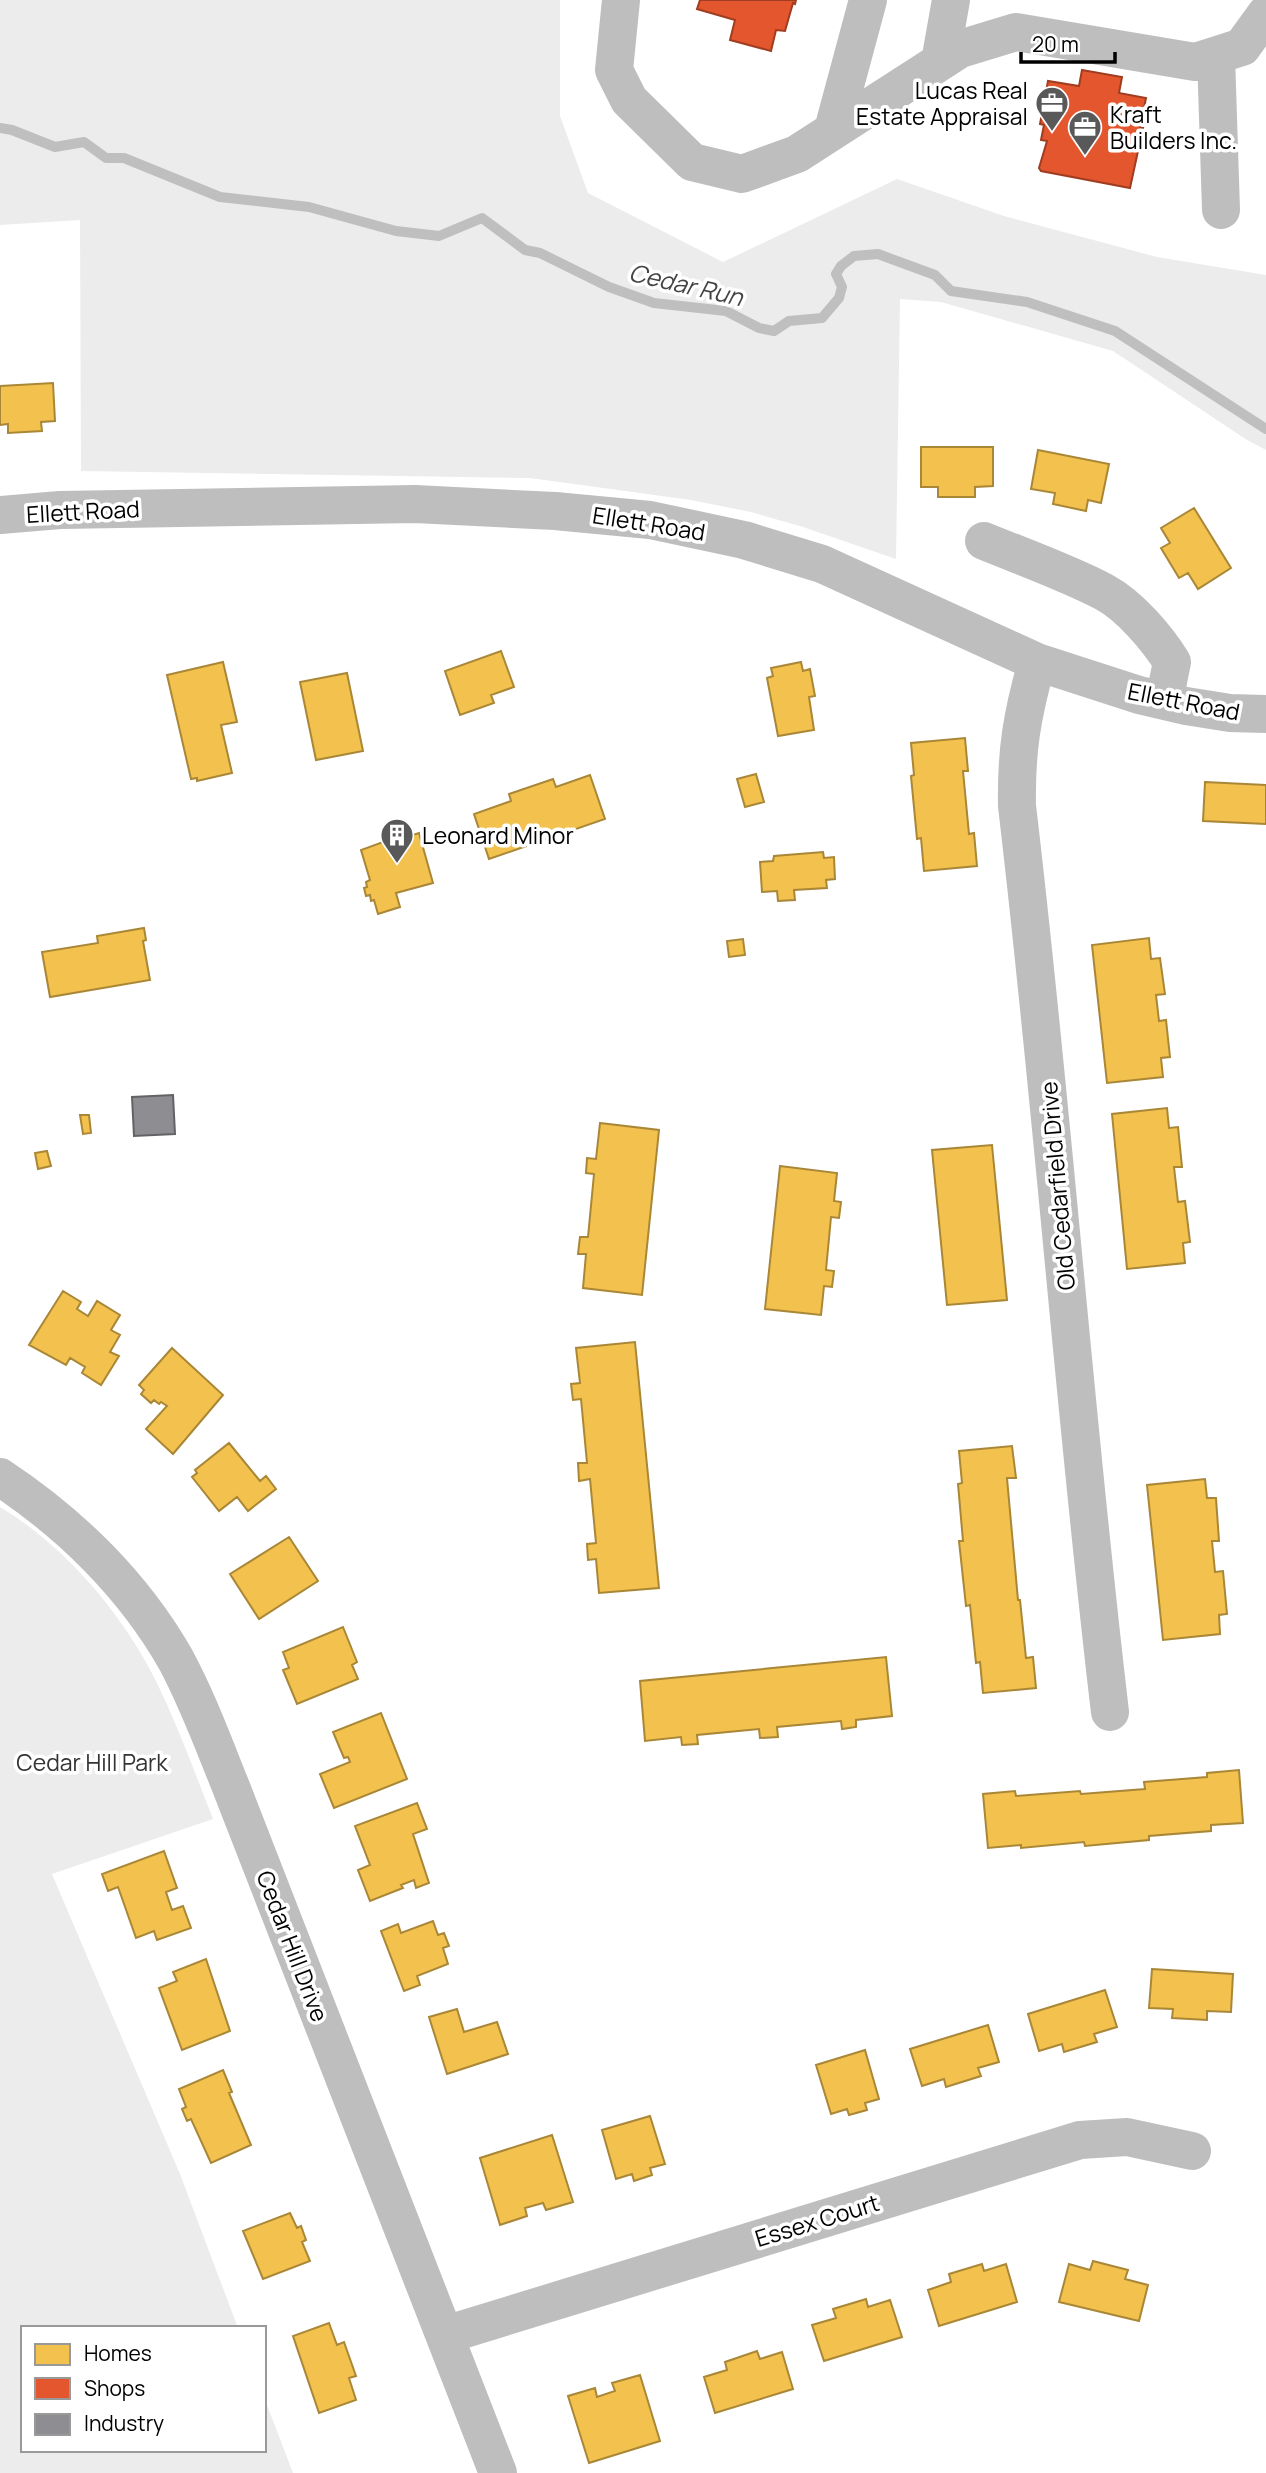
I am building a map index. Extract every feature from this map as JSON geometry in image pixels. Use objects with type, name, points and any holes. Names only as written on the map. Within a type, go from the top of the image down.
[{"type":"street","points":[[621,0],[614,70],[629,100],[692,162],[743,174],[797,154],[960,49],[1016,32],[1195,62],[1242,47],[1266,14]]},
{"type":"street","points":[[834,130],[868,0]]},
{"type":"street","points":[[940,62],[951,0]]},
{"type":"street","points":[[1216,56],[1221,210]]},
{"type":"street","name":"Ellett Road","points":[[0,516],[73,510],[415,504],[634,518],[732,537],[822,564],[1037,662],[1164,701],[1230,713],[1266,714]]},
{"type":"street","points":[[984,541],[1106,593],[1138,620],[1158,639],[1172,662],[1164,701]]},
{"type":"street","name":"Old Cedarfield Drive","points":[[1037,662],[1019,732],[1017,806],[1040,1000],[1092,1559],[1110,1712]]},
{"type":"street","name":"Cedar Hill Drive","points":[[0,1477],[58,1520],[85,1545],[134,1600],[176,1661],[203,1717],[231,1787],[498,2473]]},
{"type":"street","name":"Essex Court","points":[[445,2335],[1080,2140],[1127,2137],[1192,2151]]},
{"type":"green space","points":[[0,0],[560,0],[560,116],[588,193],[723,262],[897,179],[1004,216],[1157,257],[1266,275],[1266,450],[1113,351],[941,302],[900,299],[896,559],[751,512],[691,500],[530,478],[81,471],[80,220],[0,225]]},
{"type":"green space","name":"Cedar Hill Park","points":[[0,1507],[47,1541],[90,1583],[109,1606],[156,1681],[213,1819],[52,1874],[180,2174],[237,2326],[21,2326],[21,2452],[266,2452],[266,2402],[293,2473],[0,2473]]},
{"type":"building: Homes","points":[[53,383],[55,421],[41,422],[42,431],[8,433],[8,424],[0,425],[0,386]]},
{"type":"building: Homes","points":[[921,447],[993,447],[993,486],[975,487],[975,497],[938,497],[938,487],[921,487]]},
{"type":"building: Homes","points":[[1038,450],[1109,464],[1101,503],[1088,500],[1086,511],[1053,504],[1055,493],[1031,489]]},
{"type":"building: Homes","points":[[1194,508],[1231,568],[1198,589],[1188,573],[1179,578],[1161,548],[1170,543],[1161,528]]},
{"type":"building: Homes","points":[[501,651],[514,687],[491,695],[494,703],[460,715],[445,671]]},
{"type":"building: Homes","points":[[223,662],[237,722],[221,725],[232,773],[197,781],[197,778],[191,779],[167,675]]},
{"type":"building: Homes","points":[[801,662],[803,671],[810,669],[815,696],[809,697],[814,730],[778,736],[767,678],[773,676],[771,668]]},
{"type":"building: Homes","points":[[347,673],[363,751],[316,760],[300,682]]},
{"type":"building: Homes","points":[[965,738],[968,771],[963,771],[969,834],[974,833],[977,866],[924,871],[921,838],[917,839],[911,743]]},
{"type":"building: Homes","points":[[756,774],[764,802],[745,807],[737,779]]},
{"type":"building: Homes","points":[[590,775],[605,819],[489,859],[474,814],[511,801],[509,794],[553,779],[556,787]]},
{"type":"building: Homes","points":[[1205,782],[1266,785],[1266,824],[1203,821]]},
{"type":"building: Homes","name":"Leonard Minor","points":[[419,833],[433,883],[396,893],[400,907],[378,914],[374,900],[371,901],[370,895],[366,896],[364,888],[370,880],[361,850],[402,835],[403,838]]},
{"type":"building: Homes","points":[[823,852],[824,858],[834,857],[835,879],[826,880],[827,888],[794,890],[795,900],[778,901],[777,891],[762,892],[760,862],[773,861],[774,856]]},
{"type":"building: Homes","points":[[144,928],[146,940],[143,941],[150,980],[50,997],[42,952],[98,943],[97,936]]},
{"type":"building: Homes","points":[[1149,938],[1151,959],[1160,958],[1165,994],[1156,995],[1159,1021],[1166,1020],[1170,1057],[1161,1058],[1163,1077],[1107,1083],[1092,945]]},
{"type":"building: Homes","points":[[743,939],[745,955],[729,957],[727,941]]},
{"type":"building: Homes","points":[[1167,1108],[1169,1128],[1178,1127],[1182,1167],[1174,1167],[1178,1202],[1185,1201],[1190,1242],[1183,1243],[1185,1263],[1127,1269],[1112,1114]]},
{"type":"building: Homes","points":[[80,1115],[89,1115],[91,1133],[83,1134]]},
{"type":"building: Homes","points":[[600,1123],[659,1130],[642,1295],[583,1288],[586,1254],[578,1254],[580,1237],[588,1237],[594,1174],[586,1173],[587,1158],[596,1159]]},
{"type":"building: Homes","points":[[992,1145],[1007,1300],[947,1305],[932,1150]]},
{"type":"building: Homes","points":[[47,1151],[51,1166],[38,1169],[35,1153]]},
{"type":"building: Homes","points":[[780,1166],[837,1173],[834,1201],[841,1202],[839,1218],[831,1217],[826,1270],[834,1271],[832,1287],[824,1286],[821,1315],[765,1309]]},
{"type":"building: Homes","points":[[63,1291],[81,1302],[77,1309],[88,1316],[97,1301],[120,1315],[111,1330],[120,1335],[110,1352],[119,1356],[101,1385],[82,1373],[85,1367],[70,1358],[66,1365],[29,1345]]},
{"type":"building: Homes","points":[[635,1342],[659,1588],[599,1593],[596,1559],[588,1560],[587,1544],[596,1543],[590,1479],[579,1481],[578,1463],[587,1463],[581,1399],[573,1400],[571,1384],[580,1383],[576,1348]]},
{"type":"building: Homes","points":[[172,1348],[223,1395],[173,1454],[146,1429],[167,1406],[154,1400],[151,1403],[141,1394],[144,1390],[139,1385]]},
{"type":"building: Homes","points":[[229,1443],[260,1481],[266,1476],[276,1489],[248,1511],[237,1497],[219,1511],[192,1477],[197,1473],[195,1470]]},
{"type":"building: Homes","points":[[1012,1446],[1016,1478],[1007,1478],[1018,1600],[1026,1658],[1033,1657],[1036,1688],[983,1693],[980,1662],[976,1663],[970,1605],[966,1606],[959,1541],[963,1541],[958,1484],[962,1483],[959,1451]]},
{"type":"building: Homes","points":[[1205,1479],[1207,1498],[1216,1498],[1219,1541],[1212,1541],[1215,1572],[1223,1571],[1227,1614],[1219,1615],[1220,1634],[1163,1640],[1147,1485]]},
{"type":"building: Homes","points":[[289,1537],[318,1581],[259,1619],[230,1574]]},
{"type":"building: Homes","points":[[343,1627],[357,1662],[352,1665],[358,1679],[297,1704],[283,1670],[289,1668],[283,1652]]},
{"type":"building: Homes","points":[[886,1657],[892,1716],[856,1720],[856,1727],[842,1729],[841,1721],[777,1727],[778,1737],[760,1738],[759,1729],[697,1735],[698,1744],[682,1745],[681,1737],[645,1741],[640,1681]]},
{"type":"building: Homes","points":[[381,1713],[407,1779],[334,1808],[320,1774],[350,1762],[348,1757],[344,1758],[333,1732]]},
{"type":"building: Homes","points":[[1239,1770],[1243,1823],[1211,1825],[1211,1831],[1149,1836],[1149,1840],[1085,1846],[1084,1842],[988,1848],[983,1794],[1015,1791],[1016,1796],[1080,1791],[1081,1794],[1145,1789],[1144,1782],[1207,1777],[1207,1773]]},
{"type":"building: Homes","points":[[417,1803],[427,1829],[413,1834],[429,1883],[416,1888],[414,1880],[401,1885],[403,1888],[370,1901],[358,1870],[370,1865],[355,1826]]},
{"type":"building: Homes","points":[[164,1851],[177,1888],[166,1892],[172,1910],[183,1906],[191,1928],[157,1940],[154,1931],[136,1938],[118,1887],[108,1891],[102,1874]]},
{"type":"building: Homes","points":[[433,1921],[438,1935],[444,1933],[449,1946],[443,1948],[448,1964],[417,1976],[420,1985],[404,1991],[381,1931],[398,1924],[401,1933]]},
{"type":"building: Homes","points":[[206,1959],[230,2031],[182,2050],[159,1988],[177,1981],[173,1972]]},
{"type":"building: Homes","points":[[1152,1969],[1233,1974],[1231,2012],[1207,2011],[1207,2020],[1172,2018],[1173,2009],[1149,2008]]},
{"type":"building: Homes","points":[[1105,1990],[1117,2027],[1094,2034],[1097,2042],[1064,2052],[1062,2044],[1039,2051],[1028,2014]]},
{"type":"building: Homes","points":[[457,2009],[464,2032],[497,2022],[508,2054],[447,2074],[429,2017]]},
{"type":"building: Homes","points":[[988,2025],[999,2062],[978,2068],[981,2076],[946,2087],[944,2079],[922,2086],[910,2049]]},
{"type":"building: Homes","points":[[865,2050],[879,2099],[865,2103],[867,2110],[849,2115],[847,2109],[831,2114],[816,2065]]},
{"type":"building: Homes","points":[[223,2070],[232,2092],[229,2093],[251,2145],[211,2163],[191,2119],[187,2121],[182,2109],[186,2107],[179,2089]]},
{"type":"building: Homes","points":[[650,2116],[665,2164],[650,2168],[652,2175],[634,2181],[632,2174],[616,2179],[602,2130]]},
{"type":"building: Homes","points":[[552,2135],[573,2202],[546,2210],[543,2203],[525,2208],[527,2216],[500,2225],[480,2158]]},
{"type":"building: Homes","points":[[290,2213],[297,2228],[301,2226],[306,2240],[302,2242],[310,2261],[263,2279],[243,2231]]},
{"type":"building: Homes","points":[[1093,2261],[1128,2270],[1125,2279],[1148,2285],[1139,2321],[1059,2302],[1069,2264],[1090,2270]]},
{"type":"building: Homes","points":[[982,2264],[984,2271],[1006,2264],[1017,2302],[939,2326],[928,2290],[951,2282],[949,2274]]},
{"type":"building: Homes","points":[[866,2299],[868,2307],[890,2300],[902,2337],[824,2361],[812,2325],[836,2318],[833,2309]]},
{"type":"building: Homes","points":[[329,2323],[337,2345],[344,2342],[356,2376],[349,2378],[356,2400],[319,2413],[293,2336]]},
{"type":"building: Homes","points":[[757,2351],[760,2359],[782,2352],[793,2389],[715,2413],[704,2377],[727,2370],[725,2362]]},
{"type":"building: Homes","points":[[640,2375],[660,2441],[589,2463],[568,2396],[595,2388],[597,2397],[615,2391],[612,2383]]},
{"type":"building: Shops","points":[[700,0],[796,0],[785,31],[776,30],[771,51],[730,40],[735,20],[697,9]]},
{"type":"building: Shops","points":[[1082,70],[1122,77],[1119,93],[1146,98],[1140,128],[1143,128],[1130,188],[1041,171],[1039,168],[1047,141],[1041,140],[1044,125],[1040,124],[1048,81],[1079,86]]},
{"type":"building: Industry","points":[[173,1095],[175,1134],[134,1136],[132,1097]]},
{"type":"waterway","name":"Cedar Run","points":[[0,128],[55,147],[84,142],[106,158],[124,158],[220,197],[309,207],[396,231],[439,236],[482,218],[525,250],[540,253],[609,287],[654,303],[726,311],[759,328],[774,331],[789,321],[822,318],[839,298],[842,287],[836,274],[841,266],[854,256],[878,254],[935,275],[951,291],[1027,302],[1115,331],[1266,429]]},
{"type":"place","name":"Lucas Real Estate Appraisal","points":[[1052,133]]},
{"type":"place","name":"Kraft Builders Inc.","points":[[1085,157]]},
{"type":"place","name":"Leonard Minor","points":[[397,865]]}]
